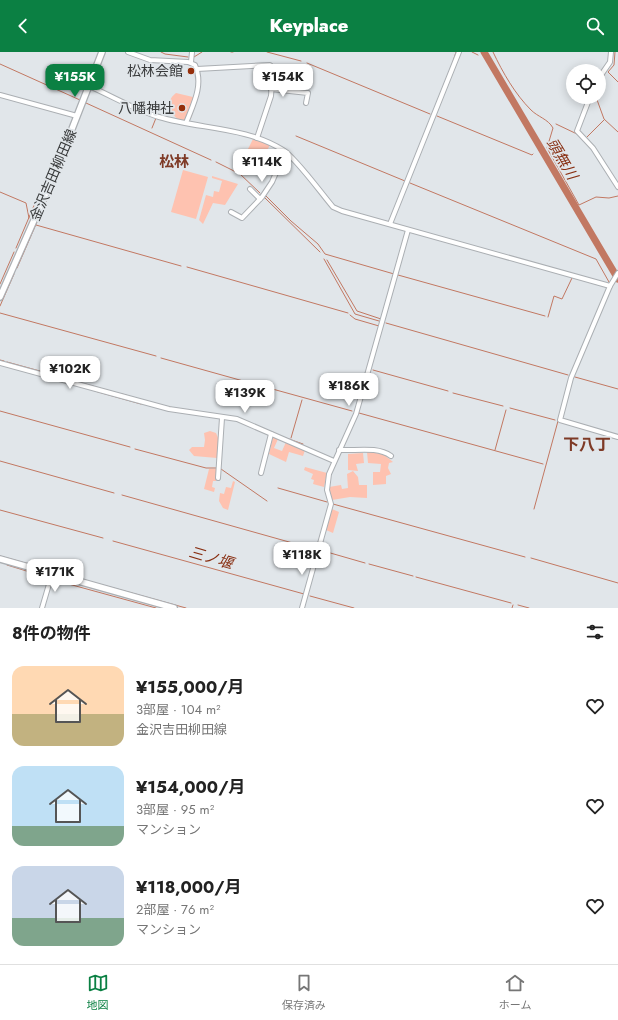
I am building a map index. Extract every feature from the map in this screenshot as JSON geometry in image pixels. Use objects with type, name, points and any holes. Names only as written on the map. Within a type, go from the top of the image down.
[{"type":"main road","name":"金沢吉田柳田線","points":[[0,297],[54,175],[102,52]]},
{"type":"main road","points":[[0,559],[174,608]]},
{"type":"street","points":[[128,52],[150,60],[191,62],[195,65],[197,98],[186,123]]},
{"type":"street","points":[[191,62],[192,52]]},
{"type":"street","points":[[390,224],[459,52]]},
{"type":"street","points":[[606,68],[610,62],[611,52]]},
{"type":"street","points":[[196,69],[270,65],[273,68],[269,104],[257,138]]},
{"type":"street","points":[[89,86],[158,117],[257,138],[285,152],[333,207],[408,230],[610,286]]},
{"type":"street","points":[[271,89],[308,93],[306,102]]},
{"type":"street","points":[[0,95],[77,116]]},
{"type":"street","points":[[587,104],[577,131],[593,148],[618,187]]},
{"type":"street","points":[[231,212],[242,218],[260,199],[272,182],[285,152]]},
{"type":"street","points":[[250,189],[260,199]]},
{"type":"street","points":[[302,608],[331,504],[327,482],[334,461],[356,414],[408,230]]},
{"type":"street","points":[[618,273],[610,286],[571,378],[560,420],[618,436]]},
{"type":"street","points":[[0,363],[169,409],[237,419],[334,461]]},
{"type":"street","points":[[218,478],[222,418]]},
{"type":"street","points":[[261,473],[271,434]]},
{"type":"street","points":[[339,450],[374,450],[387,453],[391,456]]},
{"type":"street","points":[[42,608],[52,574]]},
{"type":"shaded area","points":[[176,93],[193,97],[196,104],[191,118],[183,122],[172,113],[169,105],[172,97]]},
{"type":"shaded area","points":[[253,139],[270,145],[258,166],[244,157]]},
{"type":"shaded area","points":[[183,170],[208,177],[196,219],[171,212]]},
{"type":"shaded area","points":[[212,176],[238,184],[225,205],[213,203],[203,224],[199,220],[206,195],[213,197],[214,191],[219,192],[222,181],[212,178]]},
{"type":"shaded area","points":[[210,431],[216,433],[219,440],[217,458],[194,456],[189,450],[192,447],[204,447],[204,433]]},
{"type":"shaded area","points":[[273,437],[278,439],[274,448],[282,451],[286,442],[305,450],[303,456],[289,452],[286,462],[269,454]]},
{"type":"shaded area","points":[[367,452],[383,454],[393,462],[389,463],[388,468],[391,474],[386,476],[386,484],[373,485],[373,472],[380,472],[381,464],[368,463]]},
{"type":"shaded area","points":[[363,453],[364,463],[356,464],[358,471],[348,470],[348,454]]},
{"type":"shaded area","points":[[305,467],[327,473],[324,487],[313,484],[314,480],[311,479],[313,474],[304,470]]},
{"type":"shaded area","points":[[209,469],[216,469],[216,481],[213,481],[212,487],[215,488],[214,492],[204,489]]},
{"type":"shaded area","points":[[353,471],[358,477],[359,485],[367,485],[367,498],[350,497],[332,500],[329,487],[341,485],[342,489],[348,488],[347,474]]},
{"type":"shaded area","points":[[233,481],[235,482],[228,510],[223,508],[219,501],[220,493],[224,494],[226,487],[231,488]]},
{"type":"shaded area","points":[[332,509],[339,512],[333,533],[326,530]]},
{"type":"waterway","points":[[161,52],[165,54],[188,57]]},
{"type":"waterway","points":[[194,57],[202,52]]},
{"type":"waterway","points":[[267,52],[301,61]]},
{"type":"waterway","points":[[452,65],[456,52]]},
{"type":"waterway","points":[[472,52],[478,55]]},
{"type":"waterway","name":"頭無川","points":[[484,52],[618,279]]},
{"type":"waterway","points":[[493,52],[505,75],[520,97],[531,110],[548,122],[553,128],[547,148],[579,205],[596,197],[609,198],[618,196]]},
{"type":"waterway","points":[[615,52],[614,65],[608,72],[618,82]]},
{"type":"waterway","points":[[307,63],[430,114]]},
{"type":"waterway","points":[[0,64],[80,100]]},
{"type":"waterway","points":[[86,103],[211,160]]},
{"type":"waterway","points":[[599,104],[604,119],[618,132]]},
{"type":"waterway","points":[[437,116],[532,155],[533,154]]},
{"type":"waterway","points":[[152,128],[156,118],[153,117]]},
{"type":"waterway","points":[[586,138],[604,120]]},
{"type":"waterway","points":[[556,124],[577,134]]},
{"type":"waterway","points":[[296,136],[405,181]]},
{"type":"waterway","points":[[216,162],[240,174],[260,193]]},
{"type":"waterway","points":[[16,248],[47,175]]},
{"type":"waterway","points":[[410,183],[596,259],[609,282]]},
{"type":"waterway","points":[[17,268],[53,185]]},
{"type":"waterway","points":[[0,192],[26,203],[29,218]]},
{"type":"waterway","points":[[266,196],[291,221],[318,244],[325,254],[394,274]]},
{"type":"waterway","points":[[265,198],[320,252]]},
{"type":"waterway","points":[[36,225],[181,266]]},
{"type":"waterway","points":[[0,284],[14,252]]},
{"type":"waterway","points":[[324,259],[355,314],[379,321]]},
{"type":"waterway","points":[[327,260],[357,311],[381,319]]},
{"type":"waterway","points":[[187,267],[348,313]]},
{"type":"waterway","points":[[0,306],[14,274]]},
{"type":"waterway","points":[[398,275],[545,316]]},
{"type":"waterway","points":[[548,317],[554,296],[562,299],[572,278]]},
{"type":"waterway","points":[[0,313],[156,356]]},
{"type":"waterway","points":[[350,315],[355,319],[379,326]]},
{"type":"waterway","points":[[386,323],[568,375]]},
{"type":"waterway","points":[[572,371],[582,347]]},
{"type":"waterway","points":[[161,358],[254,384]]},
{"type":"waterway","points":[[0,360],[4,361]]},
{"type":"waterway","points":[[7,362],[58,376]]},
{"type":"waterway","points":[[373,370],[448,391]]},
{"type":"waterway","points":[[61,377],[117,393]]},
{"type":"waterway","points":[[575,377],[618,389]]},
{"type":"waterway","points":[[258,385],[352,411]]},
{"type":"waterway","points":[[95,391],[141,404]]},
{"type":"waterway","points":[[453,393],[503,406]]},
{"type":"waterway","points":[[122,394],[139,399]]},
{"type":"waterway","points":[[291,438],[302,400]]},
{"type":"waterway","points":[[150,402],[173,408]]},
{"type":"waterway","points":[[510,408],[555,420]]},
{"type":"waterway","points":[[495,450],[506,410]]},
{"type":"waterway","points":[[0,411],[130,447]]},
{"type":"waterway","points":[[359,413],[543,464]]},
{"type":"waterway","points":[[534,509],[558,421]]},
{"type":"waterway","points":[[283,437],[303,444]]},
{"type":"waterway","points":[[135,449],[206,468],[216,468]]},
{"type":"waterway","points":[[0,461],[114,493]]},
{"type":"waterway","points":[[221,469],[267,501]]},
{"type":"waterway","points":[[278,488],[327,502]]},
{"type":"waterway","points":[[122,495],[314,549]]},
{"type":"waterway","points":[[333,504],[525,557]]},
{"type":"waterway","name":"三ノ堰","points":[[0,510],[103,538]]},
{"type":"waterway","name":"三ノ堰","points":[[113,541],[304,594]]},
{"type":"waterway","points":[[320,550],[365,563]]},
{"type":"waterway","points":[[0,556],[47,569]]},
{"type":"waterway","points":[[531,558],[618,583]]},
{"type":"waterway","points":[[369,564],[413,576]]},
{"type":"waterway","points":[[7,565],[46,577]]},
{"type":"waterway","points":[[61,573],[92,582]]},
{"type":"waterway","points":[[416,577],[511,603]]},
{"type":"waterway","points":[[54,580],[156,608]]},
{"type":"waterway","points":[[99,584],[186,608]]},
{"type":"waterway","name":"三ノ堰","points":[[310,596],[354,608]]},
{"type":"waterway","points":[[518,605],[529,608]]},
{"type":"place","name":"松林会館","points":[[191,71]]},
{"type":"place","name":"八幡神社","points":[[182,108]]},
{"type":"district","name":"松林","points":[[174,162]]},
{"type":"district","name":"下八丁","points":[[587,444]]}]
